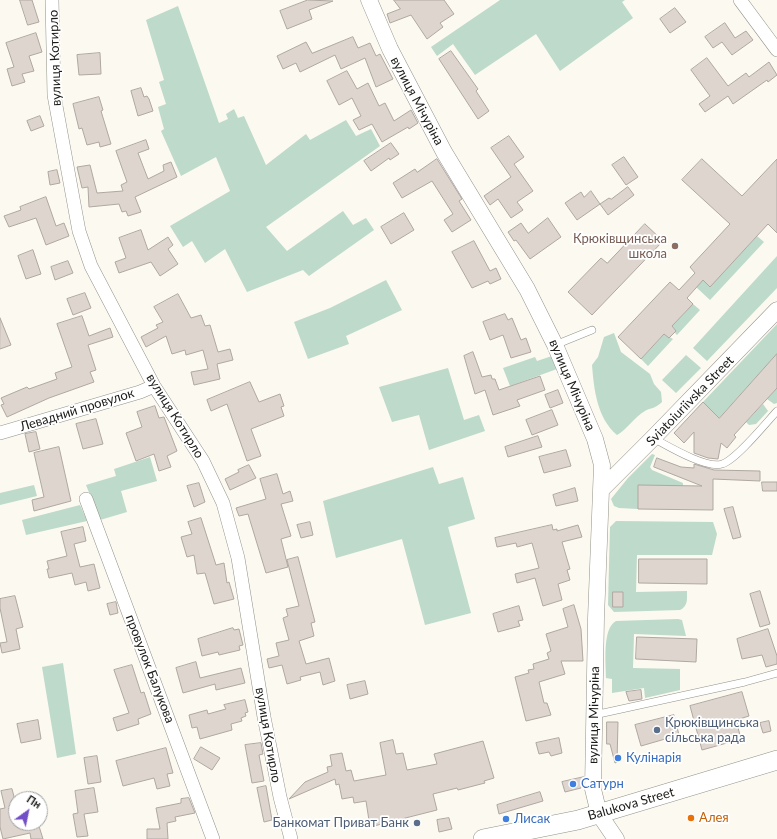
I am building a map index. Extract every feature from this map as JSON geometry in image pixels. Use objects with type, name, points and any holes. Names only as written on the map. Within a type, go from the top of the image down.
[{"type":"main road","name":"Balukova Street","points":[[483,839],[573,821],[777,760]]},
{"type":"street","name":"вулиця Котирло","points":[[52,0],[54,95],[79,231],[91,266],[154,386],[203,461],[223,503],[238,558],[264,717],[280,797],[291,839]]},
{"type":"street","name":"вулиця Мічуріна","points":[[370,0],[390,49],[444,152],[528,289],[555,345],[595,439],[602,465],[593,790],[599,814]]},
{"type":"street","points":[[740,0],[777,50]]},
{"type":"street","name":"Sviatoiuriivska Street","points":[[601,490],[654,438],[777,310]]},
{"type":"street","name":"Левадний провулок","points":[[0,434],[140,392],[154,386]]},
{"type":"street","name":"провулок Балукова","points":[[86,499],[213,839]]},
{"type":"street","points":[[599,814],[616,839]]},
{"type":"lane","points":[[555,345],[592,330]]},
{"type":"lane","points":[[654,438],[681,454],[710,464],[721,465],[731,459],[777,411]]},
{"type":"lane","points":[[594,715],[745,682],[777,673]]},
{"type":"green space","points":[[500,0],[625,0],[622,2],[633,18],[560,71],[536,34],[475,75],[453,44],[437,56],[431,47]]},
{"type":"green space","points":[[178,6],[219,123],[228,119],[226,114],[234,109],[238,118],[244,116],[266,165],[306,134],[310,140],[346,120],[356,136],[371,129],[380,146],[266,227],[287,251],[343,211],[353,225],[366,218],[374,230],[309,276],[303,270],[247,292],[225,249],[205,263],[192,241],[183,247],[170,226],[230,191],[216,157],[181,176],[161,131],[164,129],[158,107],[166,104],[159,82],[164,80],[146,20]]},
{"type":"green space","points":[[757,236],[764,242],[710,300],[696,287],[703,280],[710,286]]},
{"type":"green space","points":[[777,256],[777,288],[707,361],[693,348]]},
{"type":"green space","points":[[386,280],[402,310],[346,336],[349,344],[308,359],[294,322],[330,308]]},
{"type":"green space","points":[[693,304],[700,310],[677,335],[672,326]]},
{"type":"green space","points":[[777,324],[777,354],[719,418],[703,402]]},
{"type":"green space","points":[[614,333],[621,352],[650,374],[654,384],[661,392],[662,402],[641,414],[617,435],[610,428],[601,412],[594,384],[592,365],[598,357],[604,337]]},
{"type":"green space","points":[[664,334],[673,339],[648,366],[641,359]]},
{"type":"green space","points":[[686,355],[701,368],[676,393],[662,380]]},
{"type":"green space","points":[[552,356],[557,369],[510,386],[503,368],[535,357],[537,361]]},
{"type":"green space","points":[[448,368],[464,420],[479,415],[485,431],[429,450],[419,415],[392,422],[379,387]]},
{"type":"green space","points":[[777,388],[777,403],[774,404],[767,399]]},
{"type":"green space","points":[[763,404],[768,411],[756,424],[749,425],[746,422]]},
{"type":"green space","points":[[652,454],[655,455],[650,467],[652,470],[683,483],[683,486],[639,485],[638,509],[619,508],[614,506],[611,499],[628,478]]},
{"type":"green space","points":[[150,457],[157,481],[121,491],[127,512],[100,520],[86,485],[116,476],[114,469]]},
{"type":"green space","points":[[433,467],[439,484],[463,477],[475,519],[448,527],[471,613],[425,625],[402,539],[336,558],[323,501]]},
{"type":"green space","points":[[34,485],[37,496],[0,505],[0,493]]},
{"type":"green space","points":[[80,505],[87,521],[26,535],[22,520]]},
{"type":"green space","points":[[616,521],[713,522],[717,534],[712,555],[637,555],[636,592],[687,591],[686,602],[683,608],[680,610],[614,612],[608,605],[610,527]]},
{"type":"green space","points":[[682,620],[686,636],[634,634],[633,668],[680,669],[680,690],[645,698],[644,688],[612,693],[612,679],[606,678],[605,656],[607,638],[612,625],[616,621]]},
{"type":"green space","points":[[63,663],[76,754],[57,758],[42,667]]},
{"type":"building","points":[[20,0],[32,0],[39,22],[28,25]]},
{"type":"building","points":[[308,0],[333,1],[309,10],[312,19],[287,29],[280,11]]},
{"type":"building","points":[[394,0],[444,0],[454,14],[440,23],[443,27],[427,39],[411,15],[390,23],[387,14],[400,9]]},
{"type":"building","points":[[675,8],[686,22],[670,33],[660,19]]},
{"type":"building","points":[[725,23],[735,38],[746,31],[753,40],[732,55],[722,42],[713,48],[705,37]]},
{"type":"building","points":[[36,33],[42,52],[29,56],[34,71],[22,74],[25,82],[12,86],[7,69],[14,67],[6,43]]},
{"type":"building","points":[[353,37],[358,48],[370,43],[376,56],[380,54],[393,79],[376,87],[365,58],[341,69],[335,55],[300,72],[296,63],[283,69],[277,56],[306,42],[312,53]]},
{"type":"building","points":[[451,51],[478,89],[476,91],[489,111],[478,119],[439,59]]},
{"type":"building","points":[[100,53],[101,74],[79,75],[77,55]]},
{"type":"building","points":[[707,58],[728,86],[746,73],[749,77],[769,62],[777,75],[768,82],[767,80],[733,104],[728,96],[705,112],[699,104],[710,96],[691,70]]},
{"type":"building","points":[[347,71],[357,89],[368,83],[379,106],[385,103],[394,121],[411,110],[418,123],[382,142],[372,124],[359,130],[353,120],[361,116],[352,98],[339,105],[327,81]]},
{"type":"building","points":[[141,88],[144,97],[147,96],[149,99],[153,111],[138,116],[131,91]]},
{"type":"building","points":[[99,97],[103,110],[101,111],[111,144],[100,147],[99,142],[87,145],[82,128],[79,129],[73,104]]},
{"type":"building","points":[[40,116],[44,126],[31,131],[27,121]]},
{"type":"building","points":[[509,136],[524,157],[514,164],[533,191],[517,202],[523,210],[511,218],[498,199],[490,205],[484,196],[511,177],[491,148]]},
{"type":"building","points":[[146,140],[149,149],[138,153],[148,179],[164,171],[163,165],[171,162],[177,177],[135,197],[141,212],[128,216],[126,211],[122,212],[119,204],[89,207],[88,187],[82,188],[77,167],[90,165],[97,193],[123,191],[121,185],[127,182],[116,151]]},
{"type":"building","points":[[391,143],[399,154],[390,160],[389,158],[371,171],[364,161]]},
{"type":"building","points":[[624,157],[638,177],[626,185],[612,165]]},
{"type":"building","points":[[437,159],[462,199],[459,201],[471,220],[452,232],[444,220],[453,214],[432,181],[402,198],[393,183],[415,169],[417,172]]},
{"type":"building","points":[[702,159],[742,196],[777,159],[777,233],[768,224],[710,287],[703,280],[687,298],[693,304],[672,326],[676,331],[669,338],[664,334],[641,359],[618,337],[670,282],[679,290],[695,273],[690,267],[730,224],[682,180]]},
{"type":"building","points":[[57,170],[60,183],[50,185],[48,172]]},
{"type":"building","points":[[628,187],[634,195],[608,215],[600,204],[609,198],[611,199]]},
{"type":"building","points":[[591,191],[600,204],[577,220],[565,203],[581,192],[584,197]]},
{"type":"building","points":[[46,197],[56,226],[64,223],[69,236],[46,245],[36,218],[9,227],[4,216],[21,210],[20,207]]},
{"type":"building","points":[[404,213],[414,230],[391,244],[381,227]]},
{"type":"building","points":[[548,218],[561,237],[530,259],[508,232],[521,223],[528,233]]},
{"type":"building","points":[[645,224],[663,241],[592,315],[568,292],[601,258],[607,263]]},
{"type":"building","points":[[141,230],[148,250],[168,237],[173,245],[168,249],[178,264],[160,276],[151,262],[119,273],[115,262],[126,258],[119,238]]},
{"type":"building","points":[[474,241],[490,271],[496,268],[501,279],[490,284],[488,281],[472,288],[452,252]]},
{"type":"building","points":[[33,250],[41,274],[26,279],[18,256]]},
{"type":"building","points":[[68,261],[73,273],[55,280],[51,267]]},
{"type":"building","points":[[85,293],[91,308],[73,315],[67,299]]},
{"type":"building","points":[[178,294],[191,318],[201,315],[205,326],[210,325],[218,352],[230,349],[233,360],[217,364],[220,379],[194,385],[191,372],[208,369],[203,350],[186,355],[185,350],[172,354],[166,336],[146,347],[141,337],[158,328],[156,325],[163,322],[154,307]]},
{"type":"building","points":[[505,314],[508,320],[512,318],[521,340],[526,338],[531,352],[511,358],[503,335],[490,340],[483,322]]},
{"type":"building","points":[[82,316],[89,336],[110,328],[113,337],[88,345],[96,370],[90,372],[94,382],[49,398],[7,417],[1,405],[4,404],[1,398],[27,387],[29,389],[57,379],[55,373],[72,367],[57,324]]},
{"type":"building","points":[[0,318],[11,345],[0,349]]},
{"type":"building","points":[[473,352],[482,377],[491,375],[492,379],[495,379],[499,390],[540,376],[545,390],[517,400],[520,406],[493,415],[485,390],[475,394],[464,356]]},
{"type":"building","points":[[777,354],[777,388],[734,435],[736,437],[727,448],[721,443],[718,459],[708,458],[694,453],[694,432],[684,443],[674,433],[703,402],[719,418]]},
{"type":"building","points":[[250,382],[259,402],[280,394],[284,406],[281,407],[284,416],[251,429],[261,456],[247,461],[227,404],[211,411],[207,400]]},
{"type":"building","points":[[558,390],[563,403],[550,408],[545,395]]},
{"type":"building","points":[[155,406],[159,418],[164,417],[177,451],[167,456],[171,467],[159,471],[154,454],[136,461],[126,433],[142,427],[137,412]]},
{"type":"building","points":[[552,410],[558,425],[532,435],[526,420]]},
{"type":"building","points":[[96,419],[103,444],[83,449],[76,424]]},
{"type":"building","points":[[36,432],[40,449],[29,452],[25,434]]},
{"type":"building","points":[[538,436],[542,447],[508,457],[505,447]]},
{"type":"building","points":[[59,447],[71,501],[34,511],[32,500],[44,497],[34,453]]},
{"type":"building","points":[[566,450],[571,466],[544,473],[539,457]]},
{"type":"building","points":[[657,458],[681,467],[694,468],[694,464],[714,470],[760,471],[760,481],[713,479],[713,510],[638,509],[638,485],[702,486],[654,467]]},
{"type":"building","points":[[249,465],[256,478],[230,490],[225,479],[239,472],[238,470]]},
{"type":"building","points":[[277,474],[283,494],[290,491],[293,501],[281,504],[291,536],[281,539],[288,567],[266,573],[248,514],[239,516],[236,508],[266,499],[260,479]]},
{"type":"building","points":[[762,482],[777,482],[777,491],[763,491]]},
{"type":"building","points":[[199,483],[205,502],[194,507],[187,486]]},
{"type":"building","points":[[575,488],[578,501],[556,506],[553,495]]},
{"type":"building","points":[[733,507],[741,537],[733,539],[724,509]]},
{"type":"building","points":[[201,518],[216,565],[224,563],[227,583],[229,582],[234,599],[214,604],[205,573],[197,574],[194,555],[187,557],[181,537],[192,534],[188,522]]},
{"type":"building","points":[[310,522],[313,535],[301,538],[297,525]]},
{"type":"building","points":[[552,525],[553,530],[557,529],[557,531],[578,525],[582,537],[562,542],[570,569],[567,570],[570,580],[558,584],[562,600],[543,606],[535,578],[517,583],[515,574],[539,568],[532,543],[517,547],[516,543],[497,547],[495,538]]},
{"type":"building","points":[[83,527],[86,541],[74,544],[80,567],[94,564],[100,588],[88,591],[86,582],[75,585],[72,573],[49,578],[47,569],[49,569],[47,561],[67,556],[61,532]]},
{"type":"building","points":[[298,557],[315,622],[311,623],[314,636],[299,641],[306,664],[329,658],[335,681],[323,685],[320,672],[300,677],[301,680],[287,684],[282,665],[269,668],[267,659],[279,656],[276,643],[289,640],[283,618],[288,616],[286,609],[299,606],[287,560]]},
{"type":"building","points":[[639,559],[707,559],[707,584],[639,583]]},
{"type":"building","points":[[760,591],[770,624],[760,627],[750,594]]},
{"type":"building","points":[[613,592],[623,592],[623,607],[613,607]]},
{"type":"building","points":[[15,596],[23,627],[16,629],[20,649],[2,653],[0,643],[7,642],[0,608],[0,599]]},
{"type":"building","points":[[116,602],[118,613],[110,615],[107,604]]},
{"type":"building","points":[[574,605],[581,629],[583,661],[561,661],[565,674],[539,682],[544,703],[547,703],[551,715],[526,721],[515,677],[529,673],[528,670],[534,669],[533,664],[549,659],[547,653],[551,651],[546,634],[568,627],[563,609]]},
{"type":"building","points":[[519,606],[523,620],[518,621],[520,626],[498,632],[493,614]]},
{"type":"building","points":[[233,628],[234,630],[239,629],[243,645],[239,646],[240,650],[219,655],[218,652],[202,656],[198,639]]},
{"type":"building","points":[[768,629],[777,656],[777,664],[766,667],[762,655],[742,659],[737,639]]},
{"type":"building","points":[[637,637],[697,639],[696,662],[636,659]]},
{"type":"building","points":[[196,662],[200,678],[241,668],[245,683],[216,690],[215,684],[183,693],[176,668]]},
{"type":"building","points":[[132,665],[141,693],[144,692],[151,714],[138,719],[139,724],[117,731],[113,718],[129,713],[114,670]]},
{"type":"building","points":[[365,681],[368,694],[350,699],[347,685]]},
{"type":"building","points":[[641,690],[642,699],[629,701],[626,692]]},
{"type":"building","points":[[742,692],[749,716],[736,720],[741,739],[702,750],[690,706]]},
{"type":"building","points":[[245,700],[248,712],[245,713],[246,716],[241,718],[242,721],[231,724],[232,730],[200,739],[197,727],[192,728],[189,715],[207,710],[208,714],[226,709],[224,705]]},
{"type":"building","name":"Крюківщинська сільська рада","points":[[674,715],[679,735],[641,746],[635,725]]},
{"type":"building","points":[[38,720],[41,739],[21,743],[17,724]]},
{"type":"building","points":[[769,721],[771,731],[763,733],[760,723]]},
{"type":"building","points":[[607,722],[618,722],[617,762],[615,763],[610,744],[607,744]]},
{"type":"building","points":[[559,738],[562,753],[551,756],[549,752],[539,754],[536,743]]},
{"type":"building","points":[[393,740],[396,754],[403,753],[407,770],[437,764],[434,754],[483,741],[494,778],[484,781],[485,783],[458,790],[457,788],[433,794],[437,810],[370,827],[366,801],[354,803],[353,797],[342,799],[339,784],[336,785],[335,779],[289,799],[305,782],[328,772],[327,767],[332,766],[330,755],[342,753],[346,771],[351,770],[354,781],[386,775],[380,743]]},
{"type":"building","points":[[261,743],[263,754],[259,755],[264,781],[252,783],[245,745]]},
{"type":"building","points":[[201,747],[220,758],[212,770],[194,759]]},
{"type":"building","points":[[166,748],[173,773],[167,774],[170,786],[157,789],[154,778],[123,786],[116,761]]},
{"type":"building","points":[[97,756],[101,782],[88,784],[84,758]]},
{"type":"building","points":[[584,777],[581,788],[565,792],[562,782]]},
{"type":"building","points":[[266,786],[272,820],[264,822],[257,788]]},
{"type":"building","points":[[94,788],[98,812],[84,814],[88,836],[77,837],[73,814],[78,813],[75,791]]},
{"type":"building","points":[[12,789],[13,791],[8,791],[8,831],[40,831],[43,839],[31,839],[30,833],[3,839],[0,827],[0,809],[5,808],[1,791]]},
{"type":"building","points":[[540,792],[543,801],[499,814],[497,805]]},
{"type":"building","points":[[189,798],[195,813],[175,817],[176,821],[167,823],[168,839],[147,839],[147,829],[160,829],[156,808],[181,803],[181,799]]},
{"type":"building","points":[[449,818],[452,829],[439,832],[437,820]]},
{"type":"place","name":"Крюківщинська школа","points":[[675,246]]},
{"type":"place","name":"Крюківщинська сільська рада","points":[[657,730]]},
{"type":"place","name":"Кулінарія","points":[[618,758]]},
{"type":"place","name":"Сатурн","points":[[573,784]]},
{"type":"place","name":"Алея","points":[[691,818]]},
{"type":"place","name":"Лисак","points":[[506,819]]},
{"type":"place","name":"Банкомат Приват Банк","points":[[417,823]]}]
